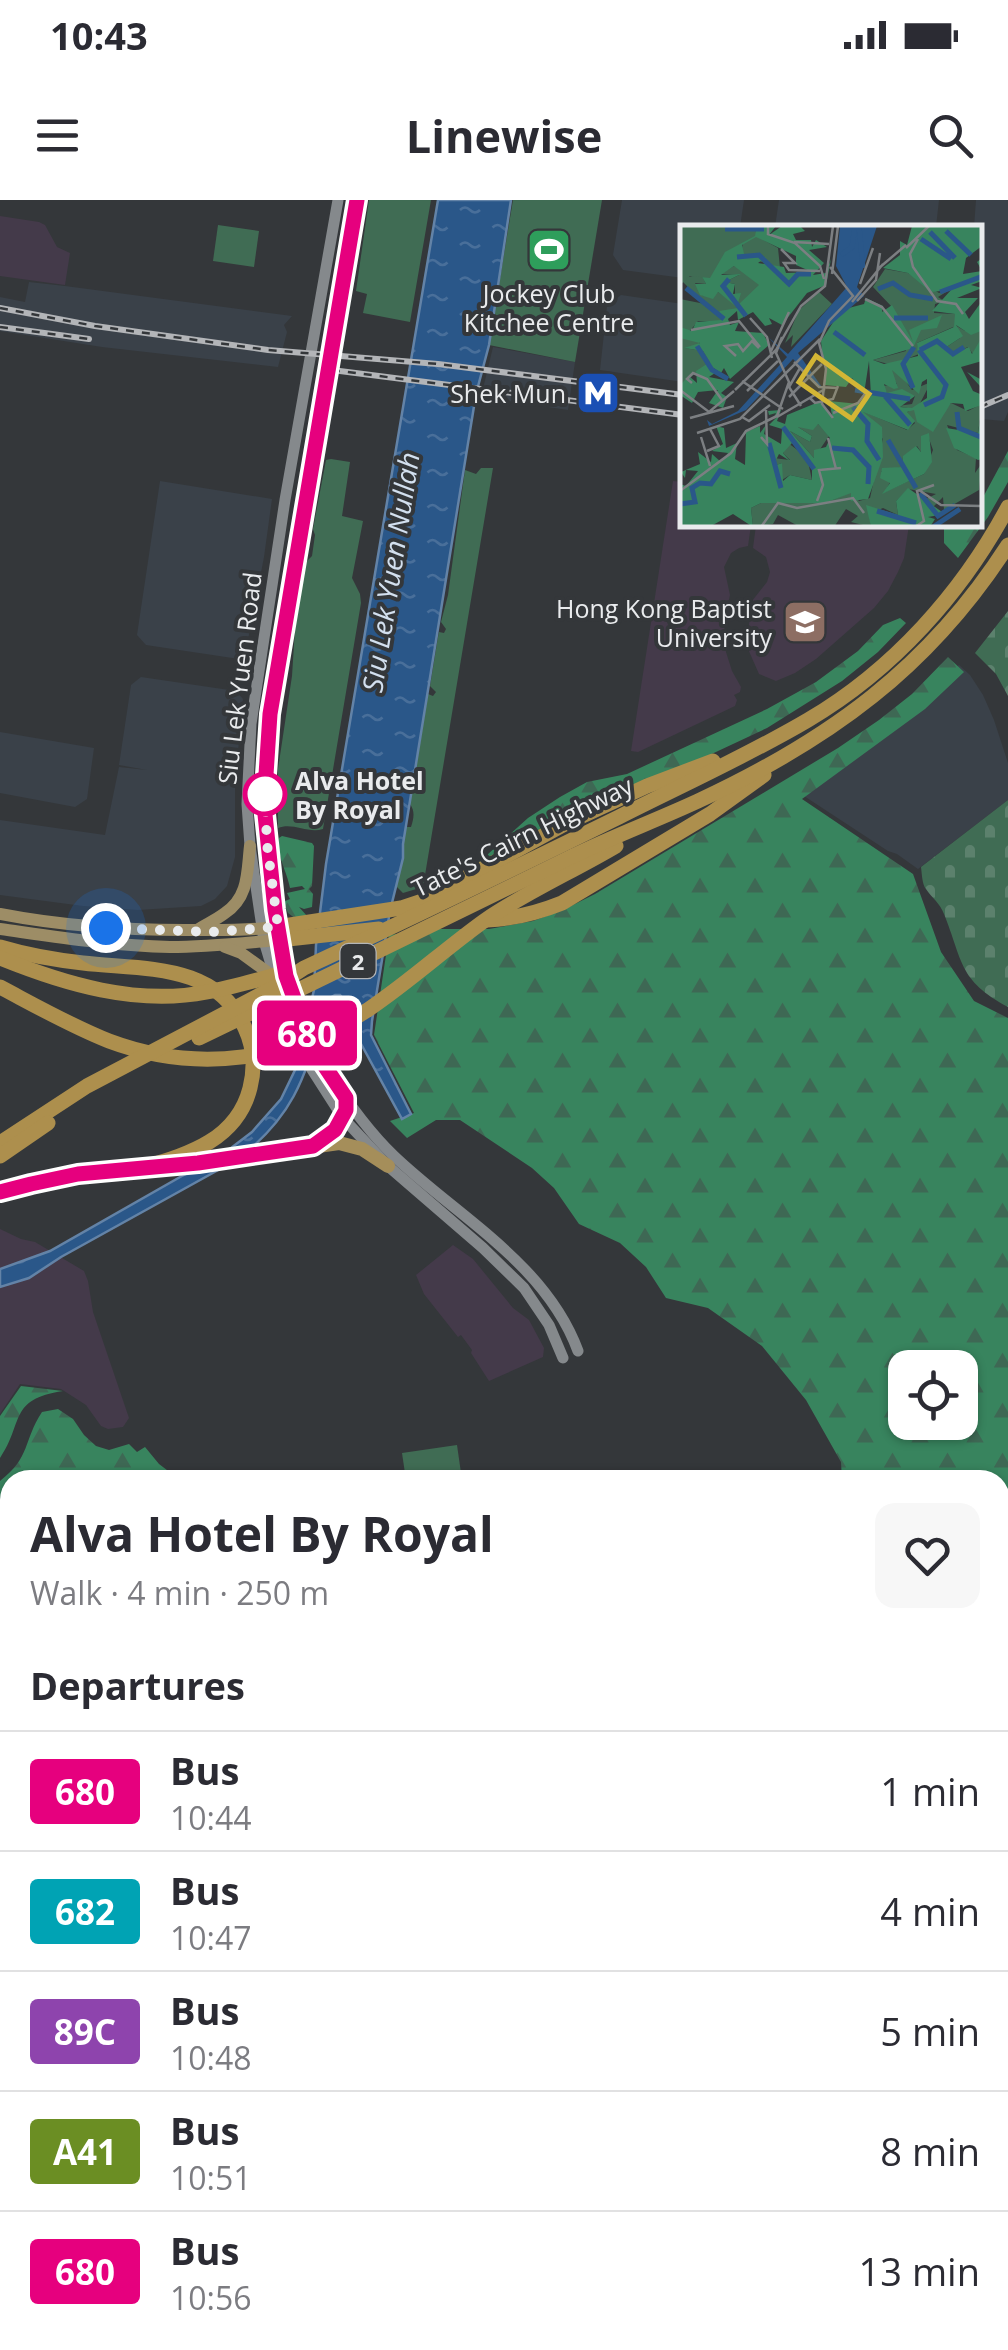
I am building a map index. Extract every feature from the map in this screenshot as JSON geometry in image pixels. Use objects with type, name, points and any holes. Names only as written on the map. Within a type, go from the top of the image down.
[{"type":"highway","name":"Tate's Cairn Highway","points":[[0,1156],[140,1068],[523,881],[807,721],[901,649],[953,591],[1008,507]]},
{"type":"highway","points":[[271,934],[511,919],[562,903],[722,807],[795,750],[864,704],[926,650],[963,609],[1008,545]]},
{"type":"highway","points":[[304,931],[402,908],[443,891],[547,833],[626,795],[767,742]]},
{"type":"highway","points":[[0,987],[84,1030],[172,1058],[250,1057],[304,1043],[385,998],[485,921],[523,881],[683,808],[795,750]]},
{"type":"highway","name":"Tate's Cairn Highway","points":[[0,1142],[87,1086],[304,968],[523,881]]},
{"type":"highway","points":[[0,948],[49,959],[172,972],[208,985],[238,1013],[251,1044],[252,1076],[238,1116],[227,1130],[198,1149],[145,1167]]},
{"type":"highway","points":[[0,958],[82,986],[152,995],[203,993],[304,968]]},
{"type":"highway","points":[[313,1146],[344,1118],[346,1110],[338,1094]]},
{"type":"highway","points":[[6,1190],[64,1177],[198,1163],[339,1142],[362,1149],[388,1166]]},
{"type":"main road","name":"Siu Lek Yuen Road","points":[[338,200],[252,724],[247,804],[250,846],[271,934],[303,1023],[338,1094]]},
{"type":"main road","name":"Siu Lek Yuen Road","points":[[357,200],[270,719],[264,805],[272,976],[311,1068],[397,1159],[537,1281],[564,1318],[578,1351]]},
{"type":"main road","points":[[197,930],[221,917],[238,901],[246,886],[250,846]]},
{"type":"main road","points":[[0,914],[126,930],[271,934]]},
{"type":"main road","points":[[0,929],[126,945],[223,946],[271,934]]},
{"type":"main road","points":[[223,946],[241,953],[272,976]]},
{"type":"main road","points":[[344,1118],[388,1166],[524,1288],[549,1325],[563,1358]]},
{"type":"shaded area","points":[[622,200],[744,200],[740,225],[680,225],[680,278],[623,270],[613,255]]},
{"type":"shaded area","points":[[779,200],[939,200],[936,225],[775,225]]},
{"type":"shaded area","points":[[976,200],[1008,200],[1008,412],[1004,421],[983,419],[983,225],[974,225]]},
{"type":"shaded area","points":[[0,216],[45,225],[57,247],[70,253],[65,285],[0,276]]},
{"type":"shaded area","points":[[29,282],[292,316],[284,325],[287,332],[278,367],[0,331],[0,297],[25,302]]},
{"type":"shaded area","points":[[621,295],[680,304],[680,382],[600,370],[607,306]]},
{"type":"shaded area","points":[[493,347],[575,362],[568,410],[481,397]]},
{"type":"shaded area","points":[[160,481],[272,499],[245,655],[239,659],[146,645],[137,635]]},
{"type":"shaded area","points":[[673,481],[680,482],[680,528],[751,528],[748,546],[731,553],[724,567],[730,595],[724,623],[726,652],[741,687],[734,695],[735,706],[638,752],[631,751]]},
{"type":"shaded area","points":[[756,528],[909,528],[904,558],[888,591],[874,608],[816,659],[776,681],[759,674],[748,649],[752,601],[770,572],[766,557],[753,548]]},
{"type":"shaded area","points":[[959,665],[983,695],[994,720],[1008,763],[1008,800],[918,869],[801,794]]},
{"type":"shaded area","points":[[141,677],[236,691],[243,699],[235,783],[235,857],[227,886],[201,906],[138,910],[0,895],[0,820],[105,835],[119,767],[147,770],[119,765],[131,685]]},
{"type":"shaded area","points":[[0,732],[94,748],[87,799],[75,807],[0,793]]},
{"type":"shaded area","points":[[0,1229],[35,1242],[84,1271],[93,1312],[129,1418],[123,1427],[101,1426],[86,1405],[61,1389],[20,1384],[0,1414]]},
{"type":"shaded area","points":[[453,1245],[473,1259],[513,1308],[529,1320],[544,1348],[543,1357],[489,1381],[461,1335],[458,1337],[424,1294],[416,1275]]},
{"type":"green space","points":[[369,200],[431,200],[410,322],[363,313],[367,294],[356,291]]},
{"type":"green space","name":"Jockey Club Kitchee Centre","points":[[513,200],[602,200],[575,362],[489,345]]},
{"type":"green space","points":[[218,225],[259,231],[254,267],[213,261]]},
{"type":"green space","points":[[1008,451],[1008,482],[983,524],[983,497]]},
{"type":"green space","points":[[326,460],[350,462],[342,516],[363,521],[352,578],[361,603],[323,829],[278,828],[278,769],[295,629],[306,562],[312,556]]},
{"type":"green space","points":[[481,468],[493,468],[423,887],[403,893],[396,886],[406,827],[411,827],[413,818],[410,804],[428,694],[433,696],[436,692],[430,686],[439,632],[446,629],[441,622],[465,470],[476,474]]},
{"type":"green space","points":[[944,528],[980,528],[958,558],[944,543]]},
{"type":"green space","points":[[1008,611],[1008,696],[996,674],[975,653]]},
{"type":"green space","points":[[900,618],[906,623],[878,652],[842,681],[767,728],[477,864],[528,818],[560,797],[587,782],[627,774],[767,709],[816,682],[858,651],[883,625]]},
{"type":"green space","points":[[948,657],[964,672],[925,709],[802,799],[913,874],[941,952],[974,1001],[1008,1018],[1008,1470],[841,1470],[841,1462],[806,1400],[762,1346],[708,1308],[666,1298],[646,1267],[620,1243],[579,1224],[554,1188],[532,1168],[460,1120],[436,1120],[407,1138],[390,1121],[414,1113],[374,1035],[389,935],[435,929],[489,929],[533,921],[563,910],[838,748],[912,694]]},
{"type":"green space","points":[[1008,800],[1008,1007],[980,988],[964,968],[942,910],[925,887],[921,867]]},
{"type":"green space","points":[[282,836],[314,846],[309,889],[313,894],[312,907],[299,907],[307,916],[296,919],[283,902],[290,899],[287,893],[305,889],[290,888],[279,851]]},
{"type":"green space","points":[[21,1386],[63,1391],[25,1406],[0,1458],[0,1416]]},
{"type":"green space","points":[[58,1409],[73,1419],[96,1446],[109,1450],[129,1444],[137,1452],[145,1447],[167,1470],[12,1470],[42,1412]]},
{"type":"green space","points":[[457,1445],[461,1470],[405,1470],[402,1453]]},
{"type":"water","name":"Siu Lek Yuen Nullah","points":[[438,200],[511,200],[489,345],[476,394],[403,858],[372,1021],[371,1035],[411,1114],[402,1119],[360,1042],[346,1002],[335,995],[328,999],[298,1088],[259,1141],[238,1159],[29,1278],[0,1287],[0,1269],[50,1251],[231,1148],[252,1132],[281,1099],[295,1070],[314,990],[326,864]]},
{"type":"railway","points":[[0,308],[95,326],[268,350],[438,364],[680,395]]},
{"type":"railway","points":[[0,327],[89,339]]},
{"type":"railway","points":[[332,370],[680,415]]},
{"type":"railway","points":[[983,406],[1008,395]]},
{"type":"bus line","name":"680","points":[[0,1192],[78,1174],[288,1152],[313,1146],[344,1118],[346,1098],[322,1062],[286,976],[264,805],[270,714],[357,200]]},
{"type":"place","name":"Jockey Club Kitchee Centre","points":[[549,250]]},
{"type":"place","name":"Shek Mun","points":[[598,393]]},
{"type":"place","name":"Hong Kong Baptist University","points":[[805,622]]},
{"type":"place","name":"Alva Hotel By Royal","points":[[265,794]]},
{"type":"route","points":[[106,928],[212,932],[278,927],[265,794]]}]
